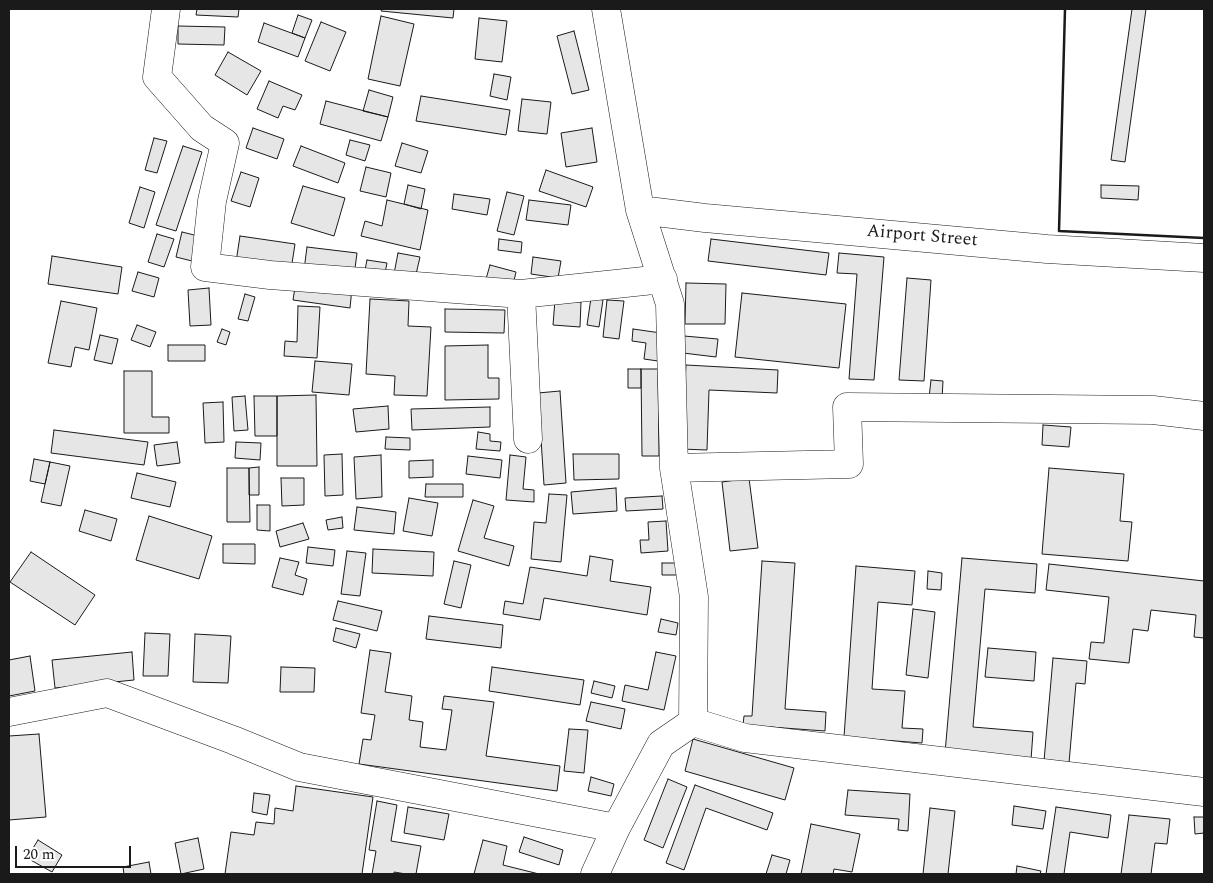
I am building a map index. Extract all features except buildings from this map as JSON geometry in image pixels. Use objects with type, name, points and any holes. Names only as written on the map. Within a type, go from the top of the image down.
[{"type":"street","points":[[166,9],[158,77],[202,128],[224,143],[212,201],[205,267],[270,275],[521,294],[663,279]]},
{"type":"street","points":[[606,9],[640,210],[670,304],[674,468],[694,597],[693,722]]},
{"type":"street","name":"Airport Street","points":[[640,210],[705,218],[1047,249],[1204,258]]},
{"type":"street","points":[[521,294],[528,439]]},
{"type":"street","points":[[674,468],[849,464],[847,407],[1154,410],[1204,416]]},
{"type":"street","points":[[9,712],[107,693],[233,740],[299,768],[616,828]]},
{"type":"street","points":[[693,722],[745,738],[1204,792]]},
{"type":"street","points":[[595,874],[616,828],[661,744],[693,722]]},
{"type":"wall","points":[[1065,9],[1059,231],[1204,238]]}]
